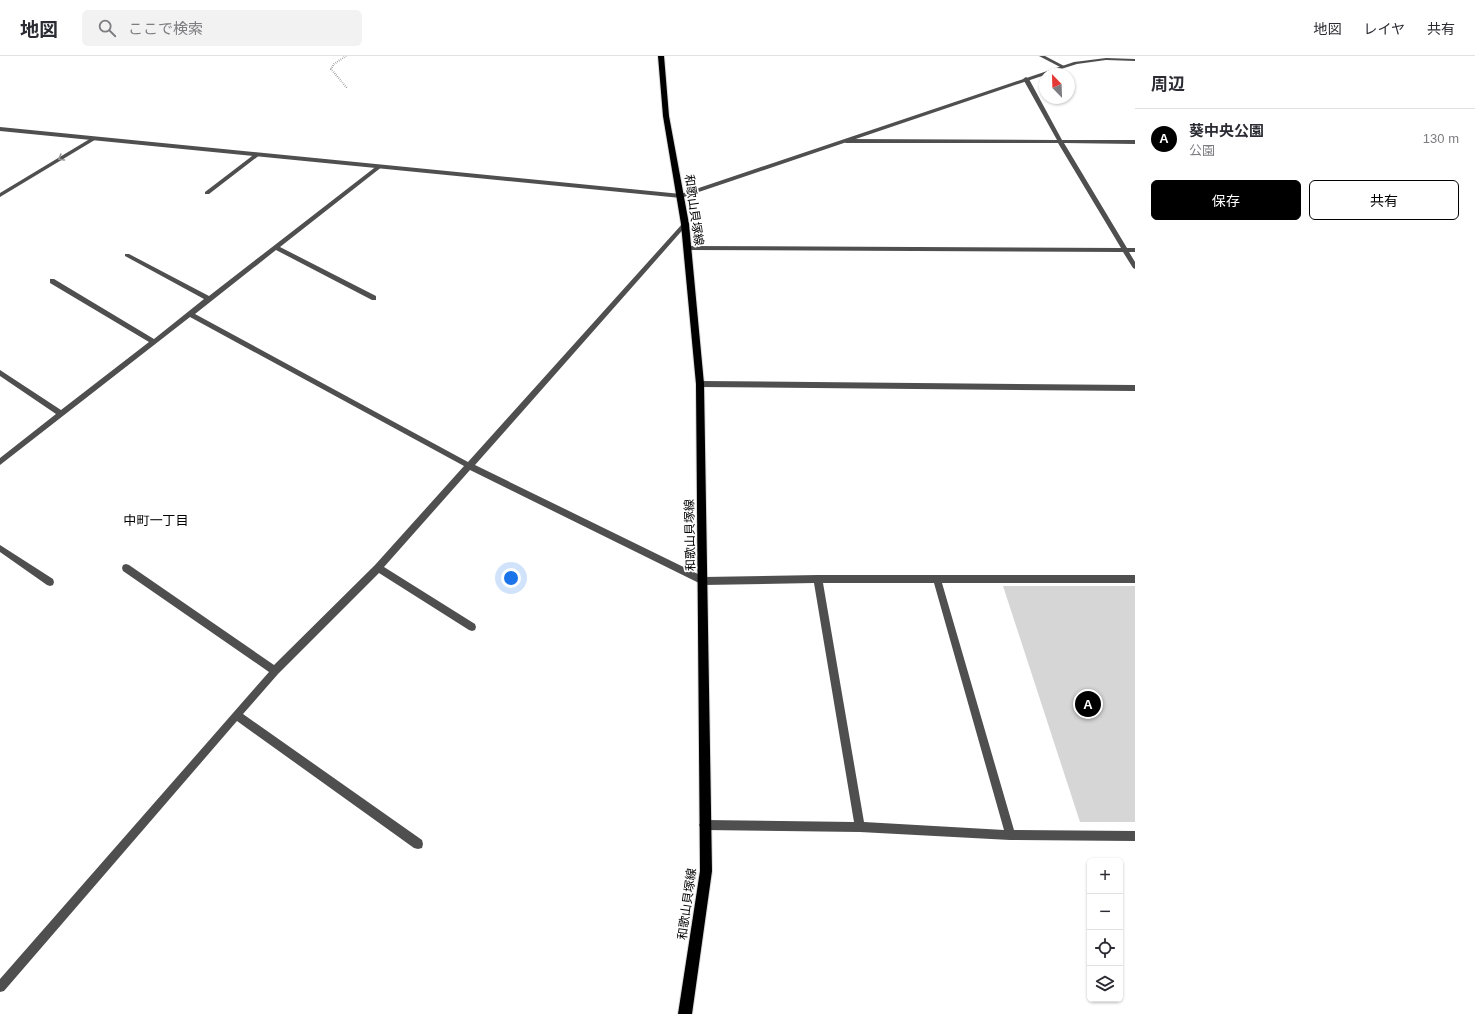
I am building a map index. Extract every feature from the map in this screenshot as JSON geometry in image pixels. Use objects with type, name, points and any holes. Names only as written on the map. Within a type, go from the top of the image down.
[{"type":"main road","name":"和歌山貝塚線","points":[[661,56],[666,116],[685,224],[700,384],[703,581],[704,825],[706,871],[684,1013]]},
{"type":"street","points":[[1041,56],[1064,66]]},
{"type":"street","points":[[0,129],[680,196],[1064,66],[1093,60],[1135,60]]},
{"type":"street","points":[[1026,79],[1061,143],[1135,267]]},
{"type":"street","points":[[0,195],[95,138]]},
{"type":"street","points":[[846,141],[1061,143],[1135,142]]},
{"type":"street","points":[[207,193],[258,154]]},
{"type":"street","points":[[0,462],[380,166]]},
{"type":"street","points":[[0,987],[275,671],[378,568],[685,224]]},
{"type":"street","points":[[275,247],[374,298]]},
{"type":"street","points":[[687,248],[1135,250]]},
{"type":"street","points":[[127,255],[209,299]]},
{"type":"street","points":[[52,281],[154,342]]},
{"type":"street","points":[[190,314],[470,466],[703,581],[818,579],[1135,579]]},
{"type":"street","points":[[0,373],[61,414]]},
{"type":"street","points":[[700,384],[1135,388]]},
{"type":"street","points":[[0,548],[50,582]]},
{"type":"street","points":[[126,568],[275,671]]},
{"type":"street","points":[[378,568],[472,627]]},
{"type":"street","points":[[818,579],[860,827]]},
{"type":"street","points":[[937,579],[1010,835]]},
{"type":"street","points":[[236,715],[418,844]]},
{"type":"street","points":[[704,825],[860,827],[1010,835],[1135,836]]},
{"type":"path","points":[[346,56],[334,64],[331,69],[347,88]]},
{"type":"shaded area","points":[[1003,586],[1135,586],[1135,822],[1080,822]]},
{"type":"place","name":"葵中央公園","points":[[1088,704]]},
{"type":"district","name":"中町一丁目","points":[[156,520]]}]
